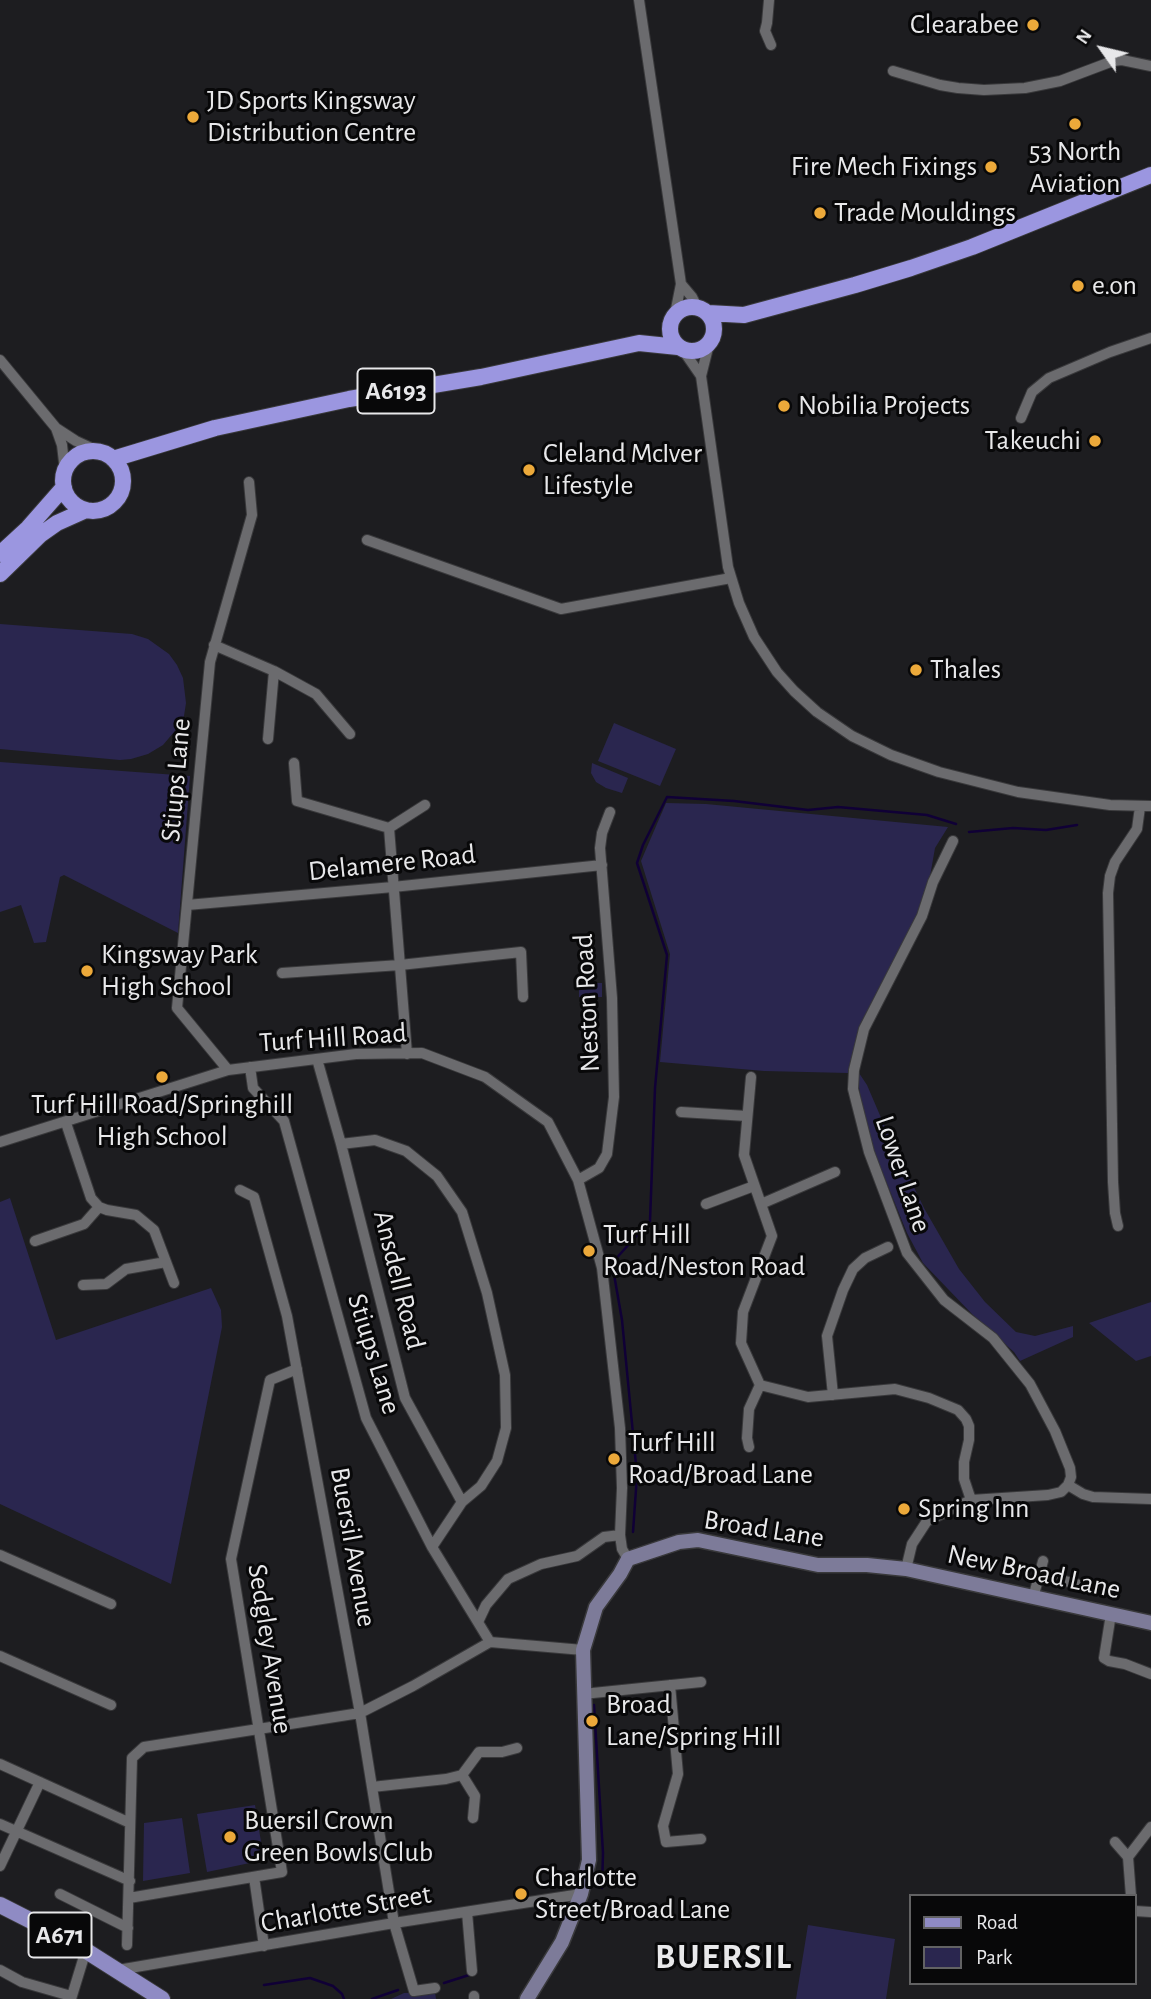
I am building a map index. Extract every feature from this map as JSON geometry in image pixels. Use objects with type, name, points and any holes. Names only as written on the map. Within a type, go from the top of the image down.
[{"type":"highway","points":[[711,339],[744,315],[855,285],[972,247],[1151,175]]},
{"type":"highway","name":"A6193","points":[[639,343],[685,307],[702,310]]},
{"type":"highway","points":[[702,310],[744,315]]},
{"type":"highway","points":[[702,310],[714,327],[711,339]]},
{"type":"highway","points":[[673,318],[670,336],[681,348]]},
{"type":"highway","name":"A6193","points":[[0,554],[28,528],[65,479],[69,464],[83,453],[107,455],[155,446],[349,399],[481,377],[639,343],[697,351],[711,339]]},
{"type":"highway","name":"A6193","points":[[0,574],[40,535],[57,523],[86,510],[96,511],[114,503],[123,485],[122,475],[155,446]]},
{"type":"highway","points":[[107,455],[119,467],[122,475]]},
{"type":"highway","points":[[65,479],[72,501],[86,510]]},
{"type":"main road","name":"Broad Lane","points":[[628,1559],[679,1542],[698,1540],[818,1565],[867,1565],[906,1569]]},
{"type":"main road","points":[[527,1999],[562,1942],[582,1894],[589,1860],[583,1650],[596,1607],[628,1559]]},
{"type":"main road","name":"New Broad Lane","points":[[906,1569],[1151,1623]]},
{"type":"main road","name":"A671","points":[[0,1905],[86,1950],[162,1999]]},
{"type":"street","points":[[639,0],[681,285],[673,318]]},
{"type":"street","points":[[769,0],[765,31],[771,45]]},
{"type":"street","points":[[893,71],[940,85],[984,90],[1025,88],[1060,81],[1113,61],[1122,60],[1151,66]]},
{"type":"street","points":[[681,285],[702,310]]},
{"type":"street","points":[[1021,418],[1032,392],[1049,378],[1151,338]]},
{"type":"street","points":[[711,339],[701,376],[731,578],[745,619],[777,672],[811,707],[852,736],[891,755],[932,770],[1001,789],[1053,798],[1145,806],[1138,829],[1115,862],[1108,893],[1112,1171],[1118,1226]]},
{"type":"street","points":[[681,348],[701,376]]},
{"type":"street","points":[[0,360],[56,428],[76,441],[107,455]]},
{"type":"street","points":[[56,428],[62,445],[65,479]]},
{"type":"street","name":"Stiups Lane","points":[[228,1070],[177,1008],[210,662],[253,515],[250,482]]},
{"type":"street","points":[[367,540],[561,609],[731,578]]},
{"type":"street","points":[[214,645],[274,671],[316,694],[350,734]]},
{"type":"street","points":[[268,739],[274,671]]},
{"type":"street","points":[[294,763],[297,801],[389,828]]},
{"type":"street","points":[[389,828],[425,804]]},
{"type":"street","name":"Neston Road","points":[[578,1180],[599,1168],[607,1154],[614,1097],[612,998],[600,848],[611,812]]},
{"type":"street","points":[[389,828],[407,1054]]},
{"type":"street","name":"Lower Lane","points":[[954,847],[933,882],[922,916],[864,1029],[854,1070],[855,1104],[869,1153],[907,1253],[944,1300],[993,1338],[1030,1384],[1055,1431],[1070,1468],[1068,1485]]},
{"type":"street","name":"Delamere Road","points":[[187,905],[602,865]]},
{"type":"street","points":[[282,973],[400,965],[521,952],[523,997]]},
{"type":"street","name":"Turf Hill Road","points":[[0,1142],[228,1070],[250,1067],[356,1054],[422,1053],[485,1077],[548,1122],[578,1180],[602,1268],[620,1428],[620,1535],[622,1549],[628,1559]]},
{"type":"street","name":"Ansdell Road","points":[[317,1059],[405,1398],[462,1502]]},
{"type":"street","name":"Stiups Lane","points":[[250,1067],[253,1088],[284,1121],[366,1418],[432,1547],[490,1642]]},
{"type":"street","points":[[749,1447],[749,1409],[760,1385],[741,1343],[743,1312],[772,1236],[744,1154],[751,1077]]},
{"type":"street","points":[[681,1112],[747,1116]]},
{"type":"street","points":[[66,1123],[91,1198],[99,1207],[136,1215],[154,1230],[174,1283]]},
{"type":"street","points":[[341,1144],[374,1140],[406,1152],[437,1176],[462,1212],[487,1293],[505,1375],[506,1428],[498,1461],[481,1486],[462,1502],[432,1547]]},
{"type":"street","points":[[761,1203],[835,1172]]},
{"type":"street","points":[[706,1204],[754,1186]]},
{"type":"street","name":"Buersil Avenue","points":[[240,1189],[254,1197],[287,1316],[360,1713],[394,1923],[414,1991],[435,1988]]},
{"type":"street","points":[[35,1241],[84,1224],[99,1207]]},
{"type":"street","points":[[48,1223],[52,1235]]},
{"type":"street","points":[[833,1395],[827,1336],[843,1290],[853,1269],[865,1258],[888,1247]]},
{"type":"street","points":[[83,1285],[106,1284],[126,1269],[166,1262]]},
{"type":"street","name":"Sedgley Avenue","points":[[254,1877],[282,1872],[231,1559],[270,1380],[297,1369]]},
{"type":"street","points":[[760,1385],[808,1397],[895,1389],[929,1398],[958,1410],[969,1426],[970,1440],[964,1462],[964,1479],[971,1500]]},
{"type":"street","points":[[906,1569],[912,1544],[928,1521],[971,1500],[1048,1496],[1061,1492],[1068,1485],[1093,1497],[1151,1499]]},
{"type":"street","points":[[478,1622],[486,1605],[508,1579],[541,1564],[578,1556],[604,1537],[620,1535]]},
{"type":"street","points":[[0,1555],[111,1604]]},
{"type":"street","points":[[1033,1598],[1043,1561]]},
{"type":"street","points":[[1039,1574],[1095,1590]]},
{"type":"street","points":[[1111,1614],[1104,1658],[1151,1675]]},
{"type":"street","points":[[127,1945],[132,1758],[145,1747],[360,1713],[490,1642],[583,1650]]},
{"type":"street","points":[[0,1656],[111,1705]]},
{"type":"street","points":[[583,1694],[701,1682]]},
{"type":"street","points":[[670,1685],[678,1774],[663,1826],[666,1842],[701,1839]]},
{"type":"street","points":[[372,1787],[462,1775],[479,1752],[502,1752],[517,1748]]},
{"type":"street","points":[[0,1764],[130,1823]]},
{"type":"street","points":[[462,1775],[475,1796],[473,1818]]},
{"type":"street","points":[[0,1866],[40,1782]]},
{"type":"street","points":[[0,1824],[130,1881]]},
{"type":"street","points":[[1128,1857],[1151,1827]]},
{"type":"street","points":[[1115,1842],[1128,1857],[1131,1894]]},
{"type":"street","points":[[130,1898],[254,1877],[264,1946]]},
{"type":"street","points":[[60,1894],[128,1927]]},
{"type":"street","name":"Charlotte Street","points":[[118,1970],[582,1894]]},
{"type":"street","points":[[467,1912],[472,1971]]},
{"type":"street","points":[[1150,1912],[1151,1923]]},
{"type":"street","points":[[0,1970],[22,1982],[71,1998],[86,1950]]},
{"type":"green space","points":[[0,624],[132,634],[148,639],[169,654],[183,678],[186,703],[180,725],[163,745],[148,754],[131,759],[0,749]]},
{"type":"green space","points":[[614,723],[676,749],[660,786],[598,761]]},
{"type":"green space","points":[[0,762],[190,776],[178,933],[64,875],[60,877],[46,942],[34,943],[21,905],[0,912]]},
{"type":"green space","points":[[592,763],[628,778],[622,793],[596,782],[591,773]]},
{"type":"green space","points":[[666,803],[706,804],[948,827],[935,848],[921,908],[860,1025],[848,1073],[764,1071],[660,1062],[670,954],[641,861]]},
{"type":"green space","points":[[579,983],[602,983],[602,997],[579,997]]},
{"type":"green space","points":[[859,1073],[924,1208],[959,1269],[985,1302],[1016,1332],[1035,1336],[1073,1326],[1073,1337],[1020,1361],[923,1263],[907,1233],[868,1137]]},
{"type":"green space","points":[[10,1198],[56,1340],[211,1288],[221,1310],[222,1327],[171,1584],[0,1504],[0,1202]]},
{"type":"green space","points":[[1151,1302],[1151,1356],[1136,1361],[1089,1323]]},
{"type":"green space","name":"Buersil Crown Green Bowls Club","points":[[255,1805],[264,1860],[207,1872],[197,1814]]},
{"type":"green space","name":"Buersil Crown Green Bowls Club","points":[[182,1818],[190,1873],[143,1881],[144,1823]]},
{"type":"green space","points":[[808,1925],[895,1939],[886,1999],[796,1999]]},
{"type":"green space","points":[[435,1992],[436,1999],[391,1999],[404,1993]]},
{"type":"waterway","points":[[633,1532],[637,1475],[622,1320],[612,1263],[650,1221],[655,1088],[667,955],[637,863],[643,845],[667,797],[734,801],[808,810],[838,807],[927,815],[956,824]]},
{"type":"waterway","points":[[969,832],[1013,828],[1046,830],[1077,825]]},
{"type":"waterway","points":[[594,1705],[603,1853],[602,1888]]},
{"type":"waterway","points":[[444,1983],[469,1975]]},
{"type":"waterway","points":[[264,1985],[310,1978],[333,1986],[344,1999]]},
{"type":"waterway","points":[[372,1999],[398,1990]]},
{"type":"place","name":"Clearabee","points":[[1033,25]]},
{"type":"place","name":"JD Sports Kingsway Distribution Centre","points":[[193,117]]},
{"type":"place","name":"53 North Aviation","points":[[1075,124]]},
{"type":"place","name":"Fire Mech Fixings","points":[[991,167]]},
{"type":"place","name":"Trade Mouldings","points":[[820,213]]},
{"type":"place","name":"e.on","points":[[1078,286]]},
{"type":"place","name":"Nobilia Projects","points":[[784,406]]},
{"type":"place","name":"Takeuchi","points":[[1095,441]]},
{"type":"place","name":"Cleland McIver Lifestyle","points":[[529,470]]},
{"type":"place","name":"Thales","points":[[916,670]]},
{"type":"place","name":"Kingsway Park High School","points":[[87,971]]},
{"type":"place","name":"Turf Hill Road/Springhill High School","points":[[162,1077]]},
{"type":"place","name":"Turf Hill Road/Neston Road","points":[[589,1251]]},
{"type":"place","name":"Turf Hill Road/Broad Lane","points":[[614,1459]]},
{"type":"place","name":"Spring Inn","points":[[904,1509]]},
{"type":"place","name":"Broad Lane/Spring Hill","points":[[592,1721]]},
{"type":"place","name":"Buersil Crown Green Bowls Club","points":[[230,1837]]},
{"type":"place","name":"Charlotte Street/Broad Lane","points":[[521,1894]]},
{"type":"district","name":"BUERSIL","points":[[724,1957]]}]
